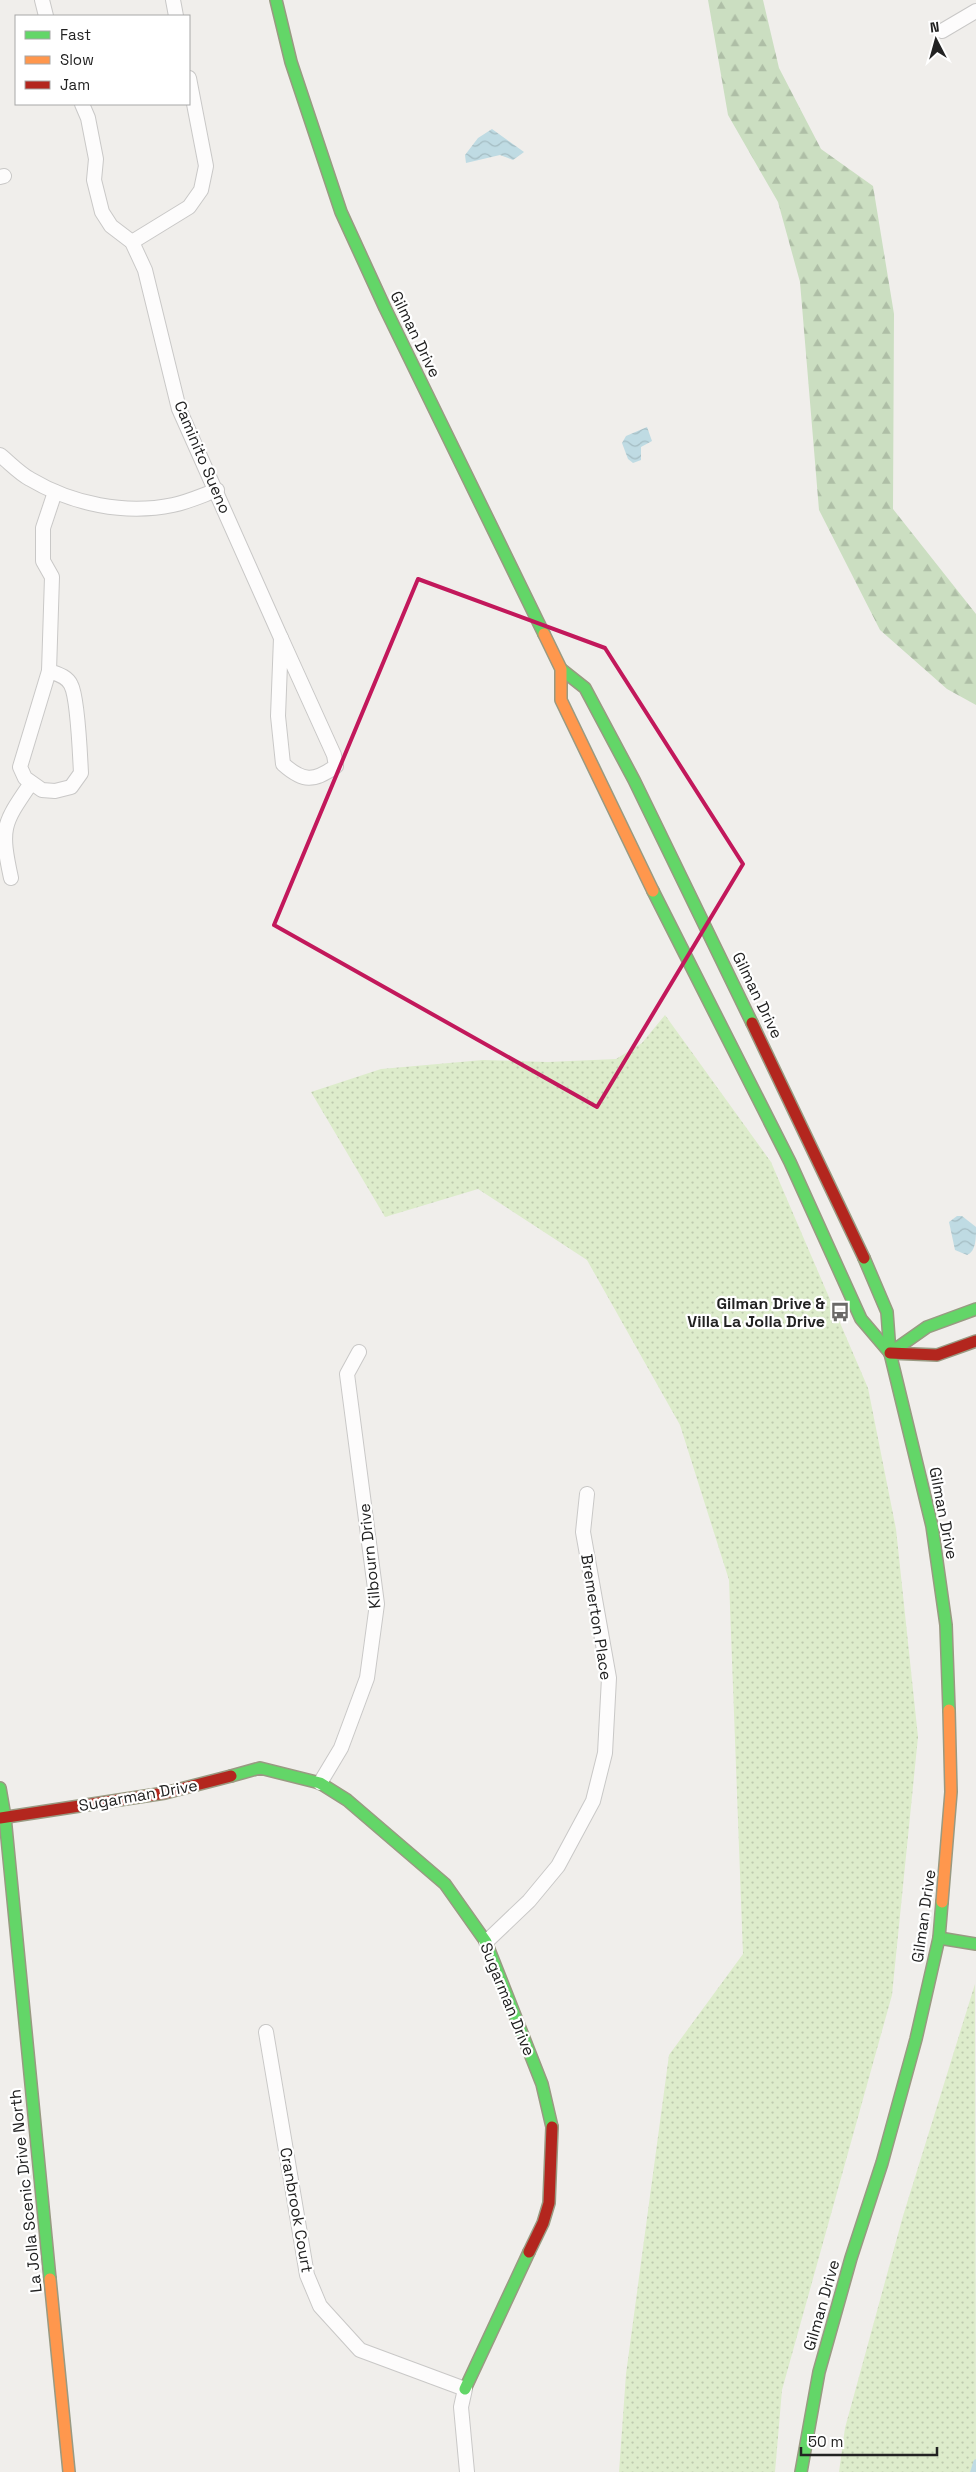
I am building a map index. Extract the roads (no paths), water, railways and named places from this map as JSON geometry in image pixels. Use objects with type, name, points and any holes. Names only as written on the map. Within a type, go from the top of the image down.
[{"type":"main road","name":"Gilman Drive","points":[[276,0],[291,62],[341,212],[385,308],[561,669],[585,688],[634,780],[778,1072],[848,1221],[886,1312],[890,1353],[932,1526],[946,1625],[951,1792],[939,1938],[916,2038],[882,2163],[851,2258],[819,2372],[801,2472]]},
{"type":"main road","name":"Gilman Drive","points":[[561,669],[561,700],[625,834],[790,1162],[861,1319],[890,1353]]},
{"type":"main road","points":[[890,1353],[927,1327],[976,1309]]},
{"type":"main road","points":[[890,1353],[937,1355],[976,1341]]},
{"type":"main road","name":"Sugarman Drive","points":[[2,1817],[164,1793],[260,1768],[320,1783],[347,1800],[445,1884],[486,1942],[542,2084],[553,2132],[549,2203],[543,2224],[465,2389]]},
{"type":"main road","name":"La Jolla Scenic Drive North","points":[[0,1788],[69,2472]]},
{"type":"main road","points":[[939,1938],[976,1944]]},
{"type":"street","points":[[42,0],[46,15]]},
{"type":"street","points":[[173,0],[176,15]]},
{"type":"street","points":[[942,31],[976,11]]},
{"type":"street","points":[[82,105],[88,118],[96,159],[94,180],[102,212],[111,226],[132,242],[189,207],[201,190],[206,166],[190,83]]},
{"type":"street","name":"Caminito Sueno","points":[[132,242],[145,270],[179,409],[217,490],[334,755],[336,766],[321,777],[309,778],[296,775],[283,764],[278,716],[281,638]]},
{"type":"street","points":[[0,455],[28,478],[55,492],[98,506],[133,509],[174,505],[217,490]]},
{"type":"street","points":[[49,671],[63,676],[72,685],[81,774],[71,787],[55,791],[42,790],[31,783],[25,778],[20,767],[49,671],[52,576],[43,561],[43,528],[55,492]]},
{"type":"street","points":[[11,878],[4,856],[1,836],[6,820],[31,783]]},
{"type":"street","name":"Kilbourn Drive","points":[[320,1783],[341,1748],[367,1678],[377,1604],[347,1374],[359,1352]]},
{"type":"street","name":"Bremerton Place","points":[[486,1942],[529,1902],[558,1866],[593,1801],[605,1753],[609,1678],[583,1532],[587,1494]]},
{"type":"street","name":"Cranbrook Court","points":[[266,2032],[307,2275],[320,2306],[360,2350],[465,2389]]},
{"type":"street","name":"Sugarman Drive","points":[[465,2389],[461,2407],[468,2472]]},
{"type":"water","points":[[492,129],[524,152],[513,160],[500,155],[466,163],[465,155],[478,138]]},
{"type":"water","points":[[647,427],[652,441],[641,447],[641,460],[633,463],[628,459],[622,443],[626,436]]},
{"type":"water","points":[[957,1216],[962,1216],[976,1227],[974,1248],[967,1255],[955,1250],[949,1222]]},
{"type":"waterway","points":[[973,2472],[976,2462]]},
{"type":"place","name":"Gilman Drive & Villa La Jolla Drive","points":[[840,1312]]}]
